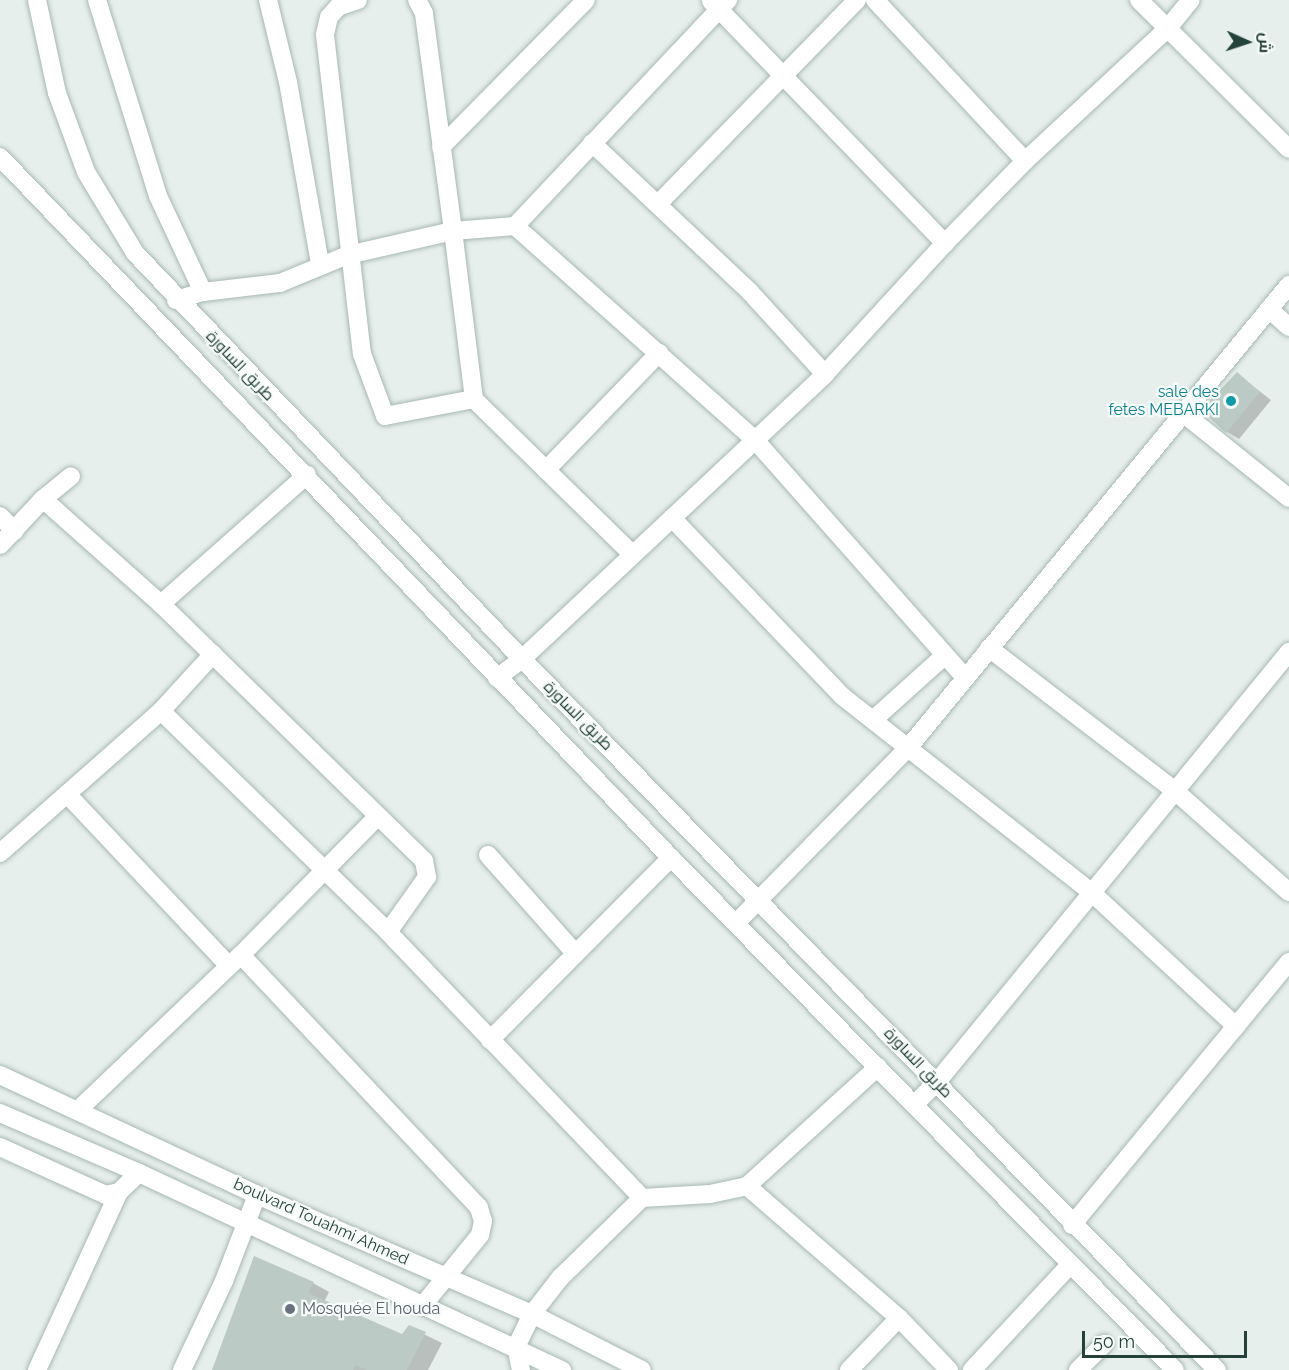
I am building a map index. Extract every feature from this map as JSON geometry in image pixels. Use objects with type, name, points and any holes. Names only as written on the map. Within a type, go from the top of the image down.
[{"type":"street","name":"طريق الساورة","points":[[37,0],[57,93],[86,172],[135,253],[176,300],[522,660],[937,1082],[1072,1225],[1157,1307],[1217,1370]]},
{"type":"street","points":[[97,0],[158,195],[203,292]]},
{"type":"street","points":[[268,0],[288,82],[320,264]]},
{"type":"street","points":[[358,0],[338,7],[329,17],[325,35],[348,255],[362,354],[381,412],[397,417],[474,399]]},
{"type":"street","points":[[417,0],[424,13],[474,399],[631,553]]},
{"type":"street","points":[[441,147],[586,0]]},
{"type":"street","points":[[658,204],[857,0]]},
{"type":"street","points":[[875,0],[1026,161]]},
{"type":"street","points":[[1139,0],[1289,149]]},
{"type":"street","points":[[497,678],[522,660],[631,553],[672,518],[825,374],[945,243],[1026,161],[1168,27],[1191,0]]},
{"type":"street","points":[[176,300],[203,292],[271,285],[348,255],[453,231],[515,226],[719,3],[782,76],[945,243]]},
{"type":"street","points":[[592,143],[750,292],[825,374]]},
{"type":"street","name":"طريق الساورة","points":[[0,157],[671,858],[915,1104],[1132,1329],[1175,1370]]},
{"type":"street","points":[[515,226],[755,441],[965,677]]},
{"type":"street","points":[[736,922],[760,901],[908,748],[1289,285]]},
{"type":"street","points":[[1269,309],[1289,327]]},
{"type":"street","points":[[546,470],[659,353]]},
{"type":"street","points":[[1183,413],[1289,498]]},
{"type":"street","points":[[0,545],[43,499],[71,476]]},
{"type":"street","points":[[161,604],[306,476]]},
{"type":"street","points":[[43,499],[161,604],[340,776],[376,818],[424,861],[427,870],[423,883],[388,932]]},
{"type":"street","points":[[0,516],[15,531]]},
{"type":"street","points":[[672,518],[796,652],[873,720],[1090,891],[1236,1026]]},
{"type":"street","points":[[989,648],[1174,790],[1289,892]]},
{"type":"street","points":[[0,853],[161,711],[213,654]]},
{"type":"street","points":[[873,720],[944,656]]},
{"type":"street","points":[[915,1104],[937,1082],[1174,790],[1286,662]]},
{"type":"street","points":[[161,711],[326,868],[642,1198]]},
{"type":"street","points":[[67,794],[235,960],[479,1208],[483,1221],[480,1234],[443,1277],[424,1304]]},
{"type":"street","points":[[78,1110],[235,960],[376,818]]},
{"type":"street","points":[[488,855],[574,952]]},
{"type":"street","points":[[490,1040],[574,952],[671,858]]},
{"type":"street","points":[[1072,1225],[1289,962]]},
{"type":"street","points":[[521,1370],[516,1347],[532,1314],[560,1278],[642,1198],[710,1194],[747,1186],[878,1067]]},
{"type":"street","name":"boulvard Touahmi Ahmed","points":[[0,1075],[257,1195],[532,1314],[642,1370]]},
{"type":"street","name":"boulvard Touahmi Ahmed","points":[[0,1113],[139,1173],[562,1370]]},
{"type":"street","points":[[0,1147],[106,1195],[119,1192]]},
{"type":"street","points":[[37,1370],[119,1192],[139,1173]]},
{"type":"street","points":[[747,1186],[899,1318],[949,1370]]},
{"type":"street","points":[[182,1370],[224,1281],[257,1195]]},
{"type":"street","points":[[972,1370],[1070,1264]]},
{"type":"street","points":[[1132,1329],[1157,1307]]},
{"type":"street","points":[[849,1370],[899,1318]]},
{"type":"street","points":[[1078,1370],[1104,1344]]},
{"type":"building","name":"sale des fetes MEBARKI","points":[[1237,372],[1260,392],[1226,433],[1201,410]]},
{"type":"building","name":"Mosquée El houda","points":[[254,1256],[314,1282],[308,1293],[402,1334],[409,1325],[426,1332],[407,1370],[367,1370],[355,1365],[353,1370],[212,1370]]},
{"type":"place","name":"sale des fetes MEBARKI","points":[[1231,401]]},
{"type":"place","name":"Mosquée El houda","points":[[290,1309]]}]
